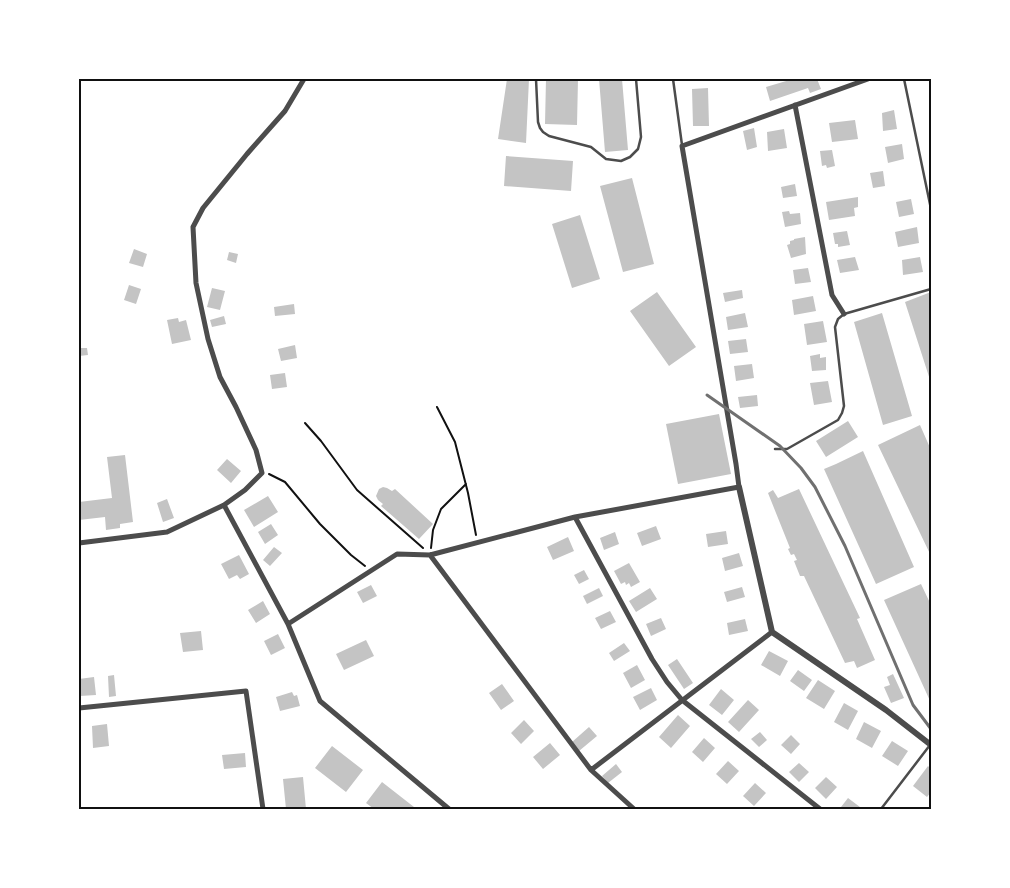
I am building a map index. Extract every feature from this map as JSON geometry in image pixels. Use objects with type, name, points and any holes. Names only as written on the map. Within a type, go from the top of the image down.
[{"type":"street","points":[[79,543],[167,532],[224,505],[245,490],[262,473],[256,450],[220,377],[208,339],[196,282],[193,227],[203,208],[285,111],[304,79]]},
{"type":"street","points":[[868,79],[682,146],[739,487],[772,632],[886,710],[931,745]]},
{"type":"street","points":[[795,105],[832,295],[844,314]]},
{"type":"street","points":[[288,624],[397,554],[430,555],[575,517],[739,487]]},
{"type":"street","points":[[224,505],[288,624],[320,701],[449,809]]},
{"type":"street","points":[[575,517],[652,659],[682,700],[820,809]]},
{"type":"street","points":[[430,555],[591,770],[634,809]]},
{"type":"street","points":[[591,770],[772,632]]},
{"type":"street","points":[[79,708],[246,691],[264,809]]},
{"type":"lane","points":[[536,79],[538,122],[544,132],[554,138],[591,148],[606,159],[621,161],[630,157],[638,149],[641,138],[636,79]]},
{"type":"lane","points":[[674,79],[682,146]]},
{"type":"lane","points":[[904,79],[931,210]]},
{"type":"lane","points":[[775,449],[786,449],[838,420],[842,414],[844,406],[835,327],[838,319],[844,314],[931,289]]},
{"type":"lane","points":[[881,809],[931,745]]},
{"type":"path","points":[[437,407],[456,442],[478,542]]},
{"type":"path","points":[[306,423],[357,490],[430,555]]},
{"type":"path","points":[[262,473],[265,472],[285,482],[320,524],[351,555],[371,571]]},
{"type":"path","points":[[430,555],[434,530],[441,509],[466,484]]},
{"type":"building","points":[[507,79],[529,79],[526,143],[498,139]]},
{"type":"building","points":[[546,79],[578,79],[577,125],[545,124]]},
{"type":"building","points":[[599,79],[622,79],[628,150],[605,152]]},
{"type":"building","points":[[793,79],[817,79],[821,89],[810,93],[808,88],[770,101],[766,87]]},
{"type":"building","points":[[708,88],[709,126],[693,126],[692,89]]},
{"type":"building","points":[[894,110],[897,129],[883,131],[882,113]]},
{"type":"building","points":[[855,120],[858,139],[832,142],[829,123]]},
{"type":"building","points":[[754,128],[757,147],[747,150],[743,131]]},
{"type":"building","points":[[784,129],[787,148],[768,151],[767,132]]},
{"type":"building","points":[[902,144],[904,159],[888,163],[885,147]]},
{"type":"building","points":[[832,150],[835,166],[827,168],[826,165],[822,166],[820,151]]},
{"type":"building","points":[[506,156],[573,161],[571,191],[504,186]]},
{"type":"building","points":[[883,171],[885,186],[873,188],[870,173]]},
{"type":"building","points":[[632,178],[654,264],[623,272],[600,186]]},
{"type":"building","points":[[795,184],[797,196],[783,198],[781,187]]},
{"type":"building","points":[[858,197],[858,207],[854,208],[855,216],[829,220],[826,202]]},
{"type":"building","points":[[911,199],[914,214],[899,217],[896,202]]},
{"type":"building","points":[[789,211],[790,214],[800,213],[801,224],[785,227],[782,212]]},
{"type":"building","points":[[580,215],[600,279],[572,288],[552,224]]},
{"type":"building","points":[[917,227],[919,243],[898,247],[895,232]]},
{"type":"building","points":[[847,231],[850,245],[838,247],[838,244],[835,244],[833,233]]},
{"type":"building","points":[[805,237],[806,254],[791,258],[787,245],[794,239]]},
{"type":"building","points":[[134,249],[147,254],[143,267],[129,263]]},
{"type":"building","points":[[229,252],[238,254],[236,263],[227,260]]},
{"type":"building","points":[[855,257],[859,270],[840,273],[837,260]]},
{"type":"building","points":[[920,257],[923,272],[903,275],[902,260]]},
{"type":"building","points":[[808,268],[811,282],[795,284],[793,270]]},
{"type":"building","points":[[129,285],[141,289],[136,304],[124,300]]},
{"type":"building","points":[[212,288],[225,291],[220,310],[207,307]]},
{"type":"building","points":[[742,290],[743,298],[725,302],[723,293]]},
{"type":"building","points":[[657,292],[696,347],[669,366],[630,311]]},
{"type":"building","points":[[931,292],[931,383],[905,302]]},
{"type":"building","points":[[813,296],[816,311],[794,315],[792,300]]},
{"type":"building","points":[[294,304],[295,314],[275,316],[274,307]]},
{"type":"building","points":[[745,313],[748,327],[728,330],[726,317]]},
{"type":"building","points":[[882,313],[912,416],[883,425],[854,322]]},
{"type":"building","points":[[224,316],[226,324],[212,327],[210,320]]},
{"type":"building","points":[[178,318],[179,322],[186,320],[191,340],[172,344],[167,320]]},
{"type":"building","points":[[823,321],[827,342],[807,345],[804,324]]},
{"type":"building","points":[[746,339],[748,352],[730,354],[728,341]]},
{"type":"building","points":[[295,345],[297,358],[281,361],[278,349]]},
{"type":"building","points":[[79,348],[87,348],[88,355],[79,356]]},
{"type":"building","points":[[820,354],[820,358],[826,357],[826,370],[812,371],[810,356]]},
{"type":"building","points":[[752,364],[754,378],[736,381],[734,366]]},
{"type":"building","points":[[285,373],[287,387],[272,389],[270,375]]},
{"type":"building","points":[[828,381],[832,402],[814,405],[810,383]]},
{"type":"building","points":[[757,395],[758,406],[740,408],[738,397]]},
{"type":"building","points":[[719,414],[731,474],[678,484],[666,424]]},
{"type":"building","points":[[848,421],[858,437],[826,457],[816,441]]},
{"type":"building","points":[[920,425],[931,450],[931,556],[878,445]]},
{"type":"building","points":[[863,451],[914,567],[876,584],[824,469]]},
{"type":"building","points":[[125,455],[133,522],[120,524],[120,528],[106,530],[105,517],[79,520],[79,502],[112,498],[107,457]]},
{"type":"building","points":[[227,459],[241,471],[231,483],[217,470]]},
{"type":"building","points":[[383,487],[392,491],[395,489],[433,524],[419,539],[381,506],[383,504],[376,496],[379,489]]},
{"type":"building","points":[[799,489],[860,618],[857,619],[875,660],[857,668],[854,661],[845,663],[804,576],[800,576],[794,561],[797,560],[788,549],[790,548],[768,493],[773,490],[778,498]]},
{"type":"building","points":[[268,496],[278,512],[254,527],[244,510]]},
{"type":"building","points":[[167,499],[174,518],[163,522],[157,503]]},
{"type":"building","points":[[271,524],[278,535],[265,544],[258,532]]},
{"type":"building","points":[[656,526],[661,539],[642,546],[637,533]]},
{"type":"building","points":[[726,531],[728,544],[708,547],[706,534]]},
{"type":"building","points":[[615,532],[619,544],[604,550],[600,538]]},
{"type":"building","points":[[568,537],[574,551],[553,560],[547,547]]},
{"type":"building","points":[[274,547],[282,553],[270,566],[263,560]]},
{"type":"building","points":[[739,553],[743,566],[725,571],[722,558]]},
{"type":"building","points":[[239,555],[249,574],[240,579],[237,575],[229,579],[221,564]]},
{"type":"building","points":[[629,563],[640,582],[631,587],[629,583],[626,585],[625,582],[621,584],[614,571]]},
{"type":"building","points":[[584,570],[589,579],[579,584],[574,575]]},
{"type":"building","points":[[921,584],[931,605],[931,703],[884,600]]},
{"type":"building","points":[[371,585],[377,596],[363,603],[357,592]]},
{"type":"building","points":[[742,587],[745,597],[727,602],[724,592]]},
{"type":"building","points":[[599,588],[603,596],[587,604],[583,596]]},
{"type":"building","points":[[650,588],[657,599],[636,612],[629,601]]},
{"type":"building","points":[[263,601],[270,614],[256,623],[248,610]]},
{"type":"building","points":[[610,611],[616,622],[601,629],[595,618]]},
{"type":"building","points":[[661,618],[666,629],[651,636],[646,624]]},
{"type":"building","points":[[745,619],[748,631],[729,635],[727,623]]},
{"type":"building","points":[[201,631],[203,650],[183,652],[180,633]]},
{"type":"building","points":[[278,634],[285,648],[271,655],[264,641]]},
{"type":"building","points":[[366,640],[374,656],[344,670],[336,654]]},
{"type":"building","points":[[624,643],[630,651],[614,661],[609,653]]},
{"type":"building","points":[[769,651],[788,661],[780,676],[761,665]]},
{"type":"building","points":[[677,659],[693,683],[684,689],[668,665]]},
{"type":"building","points":[[637,665],[645,680],[631,688],[623,673]]},
{"type":"building","points":[[798,670],[812,680],[804,691],[790,681]]},
{"type":"building","points":[[893,674],[904,698],[891,703],[884,687],[890,685],[887,677]]},
{"type":"building","points":[[114,675],[116,696],[109,697],[108,676]]},
{"type":"building","points":[[94,677],[96,695],[80,696],[79,679]]},
{"type":"building","points":[[818,680],[835,691],[824,709],[806,698]]},
{"type":"building","points":[[502,684],[514,701],[501,710],[489,693]]},
{"type":"building","points":[[651,688],[657,700],[640,710],[633,697]]},
{"type":"building","points":[[721,689],[734,700],[722,715],[709,705]]},
{"type":"building","points":[[292,692],[294,696],[297,695],[300,706],[280,711],[276,697]]},
{"type":"building","points":[[748,700],[759,710],[739,732],[728,722]]},
{"type":"building","points":[[844,703],[858,711],[848,730],[834,722]]},
{"type":"building","points":[[678,715],[690,726],[671,748],[659,737]]},
{"type":"building","points":[[524,720],[534,731],[521,744],[511,733]]},
{"type":"building","points":[[864,722],[881,731],[872,748],[856,739]]},
{"type":"building","points":[[107,724],[109,746],[93,748],[92,726]]},
{"type":"building","points":[[589,727],[597,736],[579,751],[572,742]]},
{"type":"building","points":[[760,732],[767,740],[759,747],[751,739]]},
{"type":"building","points":[[791,735],[800,744],[791,754],[781,745]]},
{"type":"building","points":[[704,738],[715,748],[703,762],[692,752]]},
{"type":"building","points":[[892,741],[908,751],[898,766],[882,756]]},
{"type":"building","points":[[550,743],[560,755],[543,769],[533,757]]},
{"type":"building","points":[[332,746],[363,770],[346,792],[315,768]]},
{"type":"building","points":[[245,753],[246,767],[224,769],[222,755]]},
{"type":"building","points":[[728,761],[739,771],[727,784],[716,774]]},
{"type":"building","points":[[799,763],[809,772],[799,782],[789,772]]},
{"type":"building","points":[[616,764],[622,772],[608,783],[602,776]]},
{"type":"building","points":[[928,766],[931,769],[931,792],[927,797],[913,786]]},
{"type":"building","points":[[303,777],[306,809],[286,809],[283,779]]},
{"type":"building","points":[[826,777],[837,787],[826,799],[815,788]]},
{"type":"building","points":[[382,782],[414,807],[412,809],[374,809],[366,803]]},
{"type":"building","points":[[755,783],[766,793],[754,806],[743,796]]},
{"type":"building","points":[[848,798],[860,807],[858,809],[843,809],[841,807]]},
{"type":"railway","points":[[707,395],[780,446],[801,468],[815,487],[845,546],[913,705],[931,729]]}]
